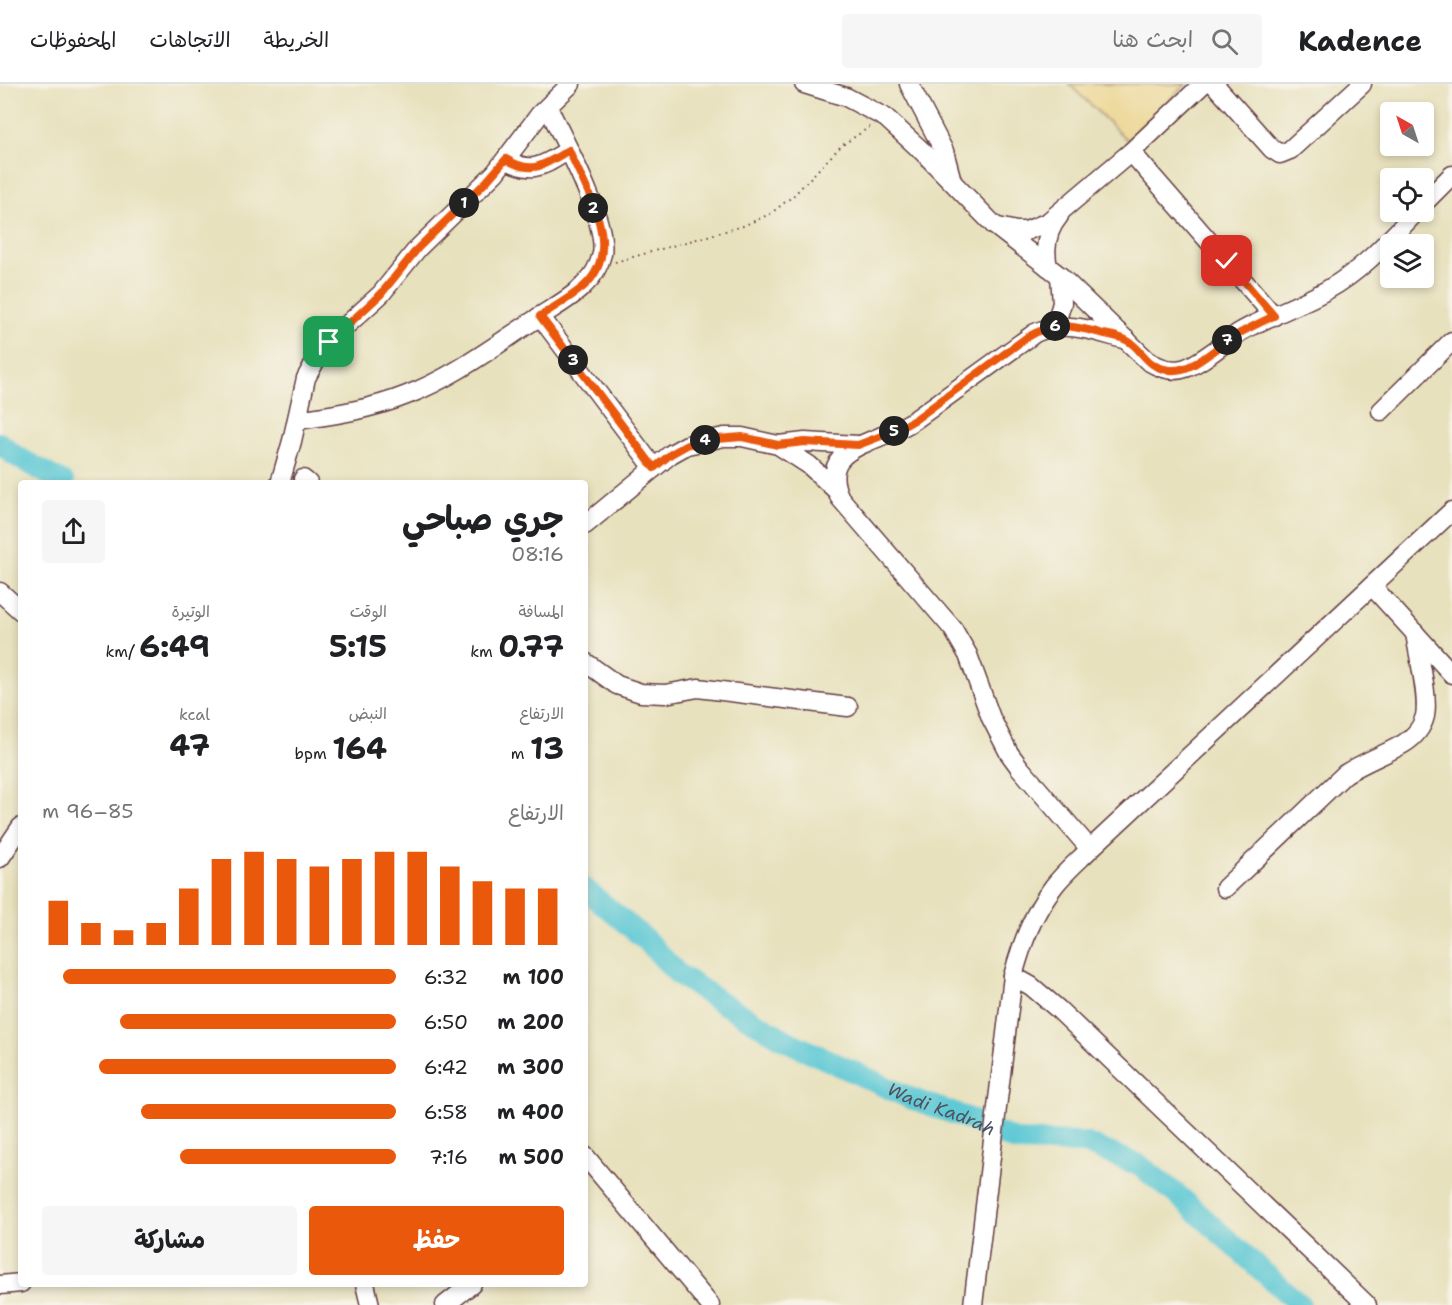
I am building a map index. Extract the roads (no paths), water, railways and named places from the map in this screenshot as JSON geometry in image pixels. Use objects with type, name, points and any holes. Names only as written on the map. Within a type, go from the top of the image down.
[{"type":"street","points":[[281,480],[306,378],[321,351],[381,294],[418,248],[486,182],[548,107],[572,84]]},
{"type":"street","points":[[804,84],[846,97],[886,118],[904,133],[993,225],[1054,272],[1158,368],[1183,369],[1193,365],[1244,330],[1328,290],[1353,273],[1406,222]]},
{"type":"street","points":[[909,84],[944,151],[952,182]]},
{"type":"street","points":[[993,225],[1006,230],[1026,231],[1041,226],[1062,212],[1131,152],[1203,84]]},
{"type":"street","points":[[1214,84],[1272,149],[1280,154],[1290,150],[1362,84]]},
{"type":"street","points":[[297,420],[374,406],[406,396],[437,382],[583,287],[591,278],[602,255],[602,230],[569,150],[548,107]]},
{"type":"street","points":[[506,159],[518,166],[536,167],[569,150]]},
{"type":"street","points":[[1131,152],[1274,316]]},
{"type":"street","points":[[1434,195],[1449,184]]},
{"type":"street","points":[[1055,326],[1062,303],[1054,272],[1046,255],[1047,238],[1054,222],[1062,212]]},
{"type":"street","points":[[540,316],[654,468]]},
{"type":"street","points":[[836,490],[835,471],[844,454],[858,445],[897,430],[916,419],[1035,333],[1055,326],[1077,326],[1127,340]]},
{"type":"street","points":[[1381,411],[1452,340]]},
{"type":"street","points":[[588,523],[671,454],[687,445],[705,440],[742,437],[778,445],[805,442],[858,445]]},
{"type":"street","points":[[778,445],[809,465],[836,490],[840,498],[953,629],[968,655],[991,718],[1009,753],[1026,776],[1090,849]]},
{"type":"street","points":[[973,1305],[1013,976],[1023,944],[1040,905],[1055,884],[1090,849],[1452,511]]},
{"type":"street","points":[[1371,586],[1452,674]]},
{"type":"street","points":[[0,592],[18,607]]},
{"type":"street","points":[[1225,888],[1330,787],[1362,763],[1413,737],[1425,715],[1415,633]]},
{"type":"street","points":[[588,664],[618,685],[641,693],[665,694],[698,688],[848,707]]},
{"type":"street","points":[[0,858],[18,831]]},
{"type":"street","points":[[1013,976],[1045,997],[1067,1017],[1366,1305]]},
{"type":"street","points":[[588,1160],[700,1302]]},
{"type":"street","points":[[0,1285],[18,1283]]},
{"type":"street","points":[[365,1287],[370,1305]]},
{"type":"street","points":[[445,1305],[468,1287]]},
{"type":"waterway","name":"Wadi Kadrah","points":[[0,443],[14,455],[59,480]]},
{"type":"waterway","name":"Wadi Kadrah","points":[[588,892],[646,940],[678,974],[722,1003],[791,1043],[912,1099],[967,1118],[1016,1141],[1084,1143],[1139,1165],[1180,1197],[1300,1305]]}]
